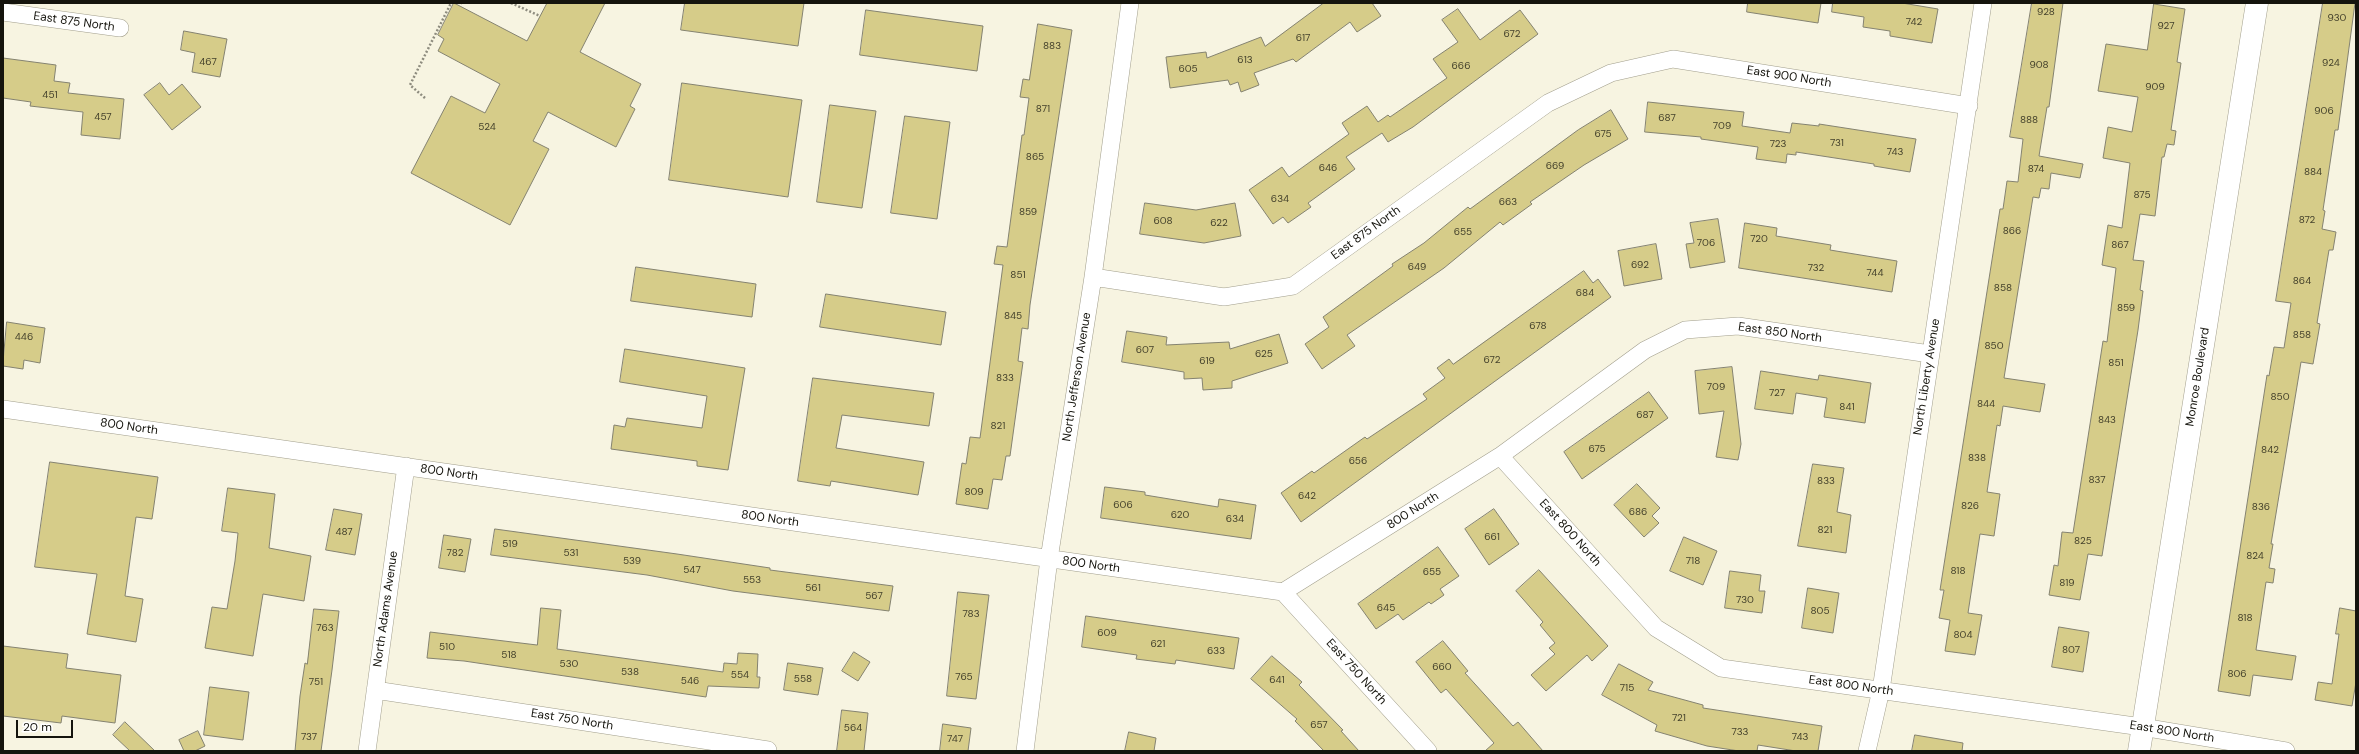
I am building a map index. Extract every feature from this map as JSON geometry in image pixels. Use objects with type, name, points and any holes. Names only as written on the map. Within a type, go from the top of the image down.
[{"type":"street","name":"North Jefferson Avenue","points":[[1025,751],[1049,559],[1093,277],[1130,3]]},
{"type":"street","name":"North Liberty Avenue","points":[[1867,751],[1881,690],[1930,354],[1984,3]]},
{"type":"street","name":"Monroe Boulevard","points":[[2139,751],[2257,3]]},
{"type":"street","name":"East 875 North","points":[[3,12],[120,28]]},
{"type":"street","name":"East 900 North","points":[[1610,73],[1673,59],[1969,106]]},
{"type":"street","name":"East 875 North","points":[[1093,277],[1224,297],[1293,286],[1548,103],[1610,73]]},
{"type":"street","name":"East 850 North","points":[[1500,456],[1645,350],[1685,330],[1738,326],[1930,354]]},
{"type":"street","name":"800 North","points":[[3,408],[1283,592],[1500,456]]},
{"type":"street","name":"East 800 North","points":[[1500,456],[1656,628],[1721,668],[2142,727],[2286,751]]},
{"type":"street","name":"North Adams Avenue","points":[[366,751],[406,466]]},
{"type":"street","name":"East 750 North","points":[[1283,592],[1428,751]]},
{"type":"street","name":"East 750 North","points":[[375,690],[768,750]]},
{"type":"path","points":[[425,98],[410,85],[451,3]]},
{"type":"path","points":[[512,3],[540,16]]},
{"type":"building","points":[[454,3],[527,41],[547,3],[605,3],[580,52],[641,84],[630,106],[635,109],[616,147],[548,112],[533,141],[549,149],[510,225],[411,173],[451,96],[485,113],[500,84],[438,51],[444,39],[438,35]]},
{"type":"building","points":[[685,3],[804,3],[798,46],[681,30]]},
{"type":"building","points":[[1324,3],[1372,3],[1381,16],[1357,32],[1350,22],[1296,62],[1293,59],[1254,73],[1259,85],[1241,92],[1238,82],[1230,85],[1228,80],[1170,88],[1166,57],[1206,52],[1207,58],[1261,37],[1265,46]]},
{"type":"building","points":[[1748,3],[1821,3],[1818,23],[1747,12]]},
{"type":"building","points":[[1833,3],[1902,3],[1938,9],[1932,43],[1890,36],[1890,31],[1863,27],[1864,17],[1832,12]]},
{"type":"building","points":[[2032,3],[2063,3],[2049,107],[2047,107],[2039,156],[2083,164],[2080,178],[2051,173],[2049,189],[2041,188],[2039,198],[2033,197],[2004,378],[2045,384],[2040,412],[2003,406],[2000,426],[1997,425],[1987,492],[2000,494],[1994,536],[1980,534],[1968,613],[1982,615],[1975,655],[1945,651],[1950,620],[1939,618],[1944,590],[1940,590],[2000,209],[2003,209],[2007,181],[2018,182],[2023,139],[2010,137]]},
{"type":"building","points":[[2323,3],[2355,3],[2338,130],[2335,130],[2323,210],[2325,211],[2322,229],[2336,232],[2333,250],[2329,250],[2317,323],[2320,324],[2313,364],[2301,362],[2271,544],[2273,544],[2269,568],[2275,569],[2273,583],[2266,582],[2256,650],[2296,656],[2292,680],[2253,675],[2250,696],[2218,691],[2267,375],[2269,376],[2274,347],[2284,348],[2291,303],[2276,301]]},
{"type":"building","points":[[2154,4],[2185,9],[2177,62],[2181,63],[2171,130],[2176,131],[2174,145],[2167,144],[2164,157],[2162,157],[2155,216],[2140,214],[2133,260],[2144,261],[2140,290],[2143,291],[2138,330],[2102,556],[2088,554],[2080,600],[2049,595],[2054,565],[2058,566],[2062,532],[2073,533],[2103,341],[2107,342],[2116,268],[2102,265],[2108,225],[2122,228],[2130,163],[2103,158],[2108,127],[2132,132],[2138,97],[2098,91],[2106,44],[2147,50]]},
{"type":"building","points":[[1458,9],[1480,40],[1520,10],[1538,34],[1413,127],[1388,142],[1382,133],[1346,157],[1355,169],[1308,203],[1311,207],[1288,223],[1283,217],[1273,224],[1249,190],[1282,167],[1289,177],[1349,134],[1342,123],[1367,106],[1378,122],[1388,115],[1390,117],[1447,78],[1433,59],[1458,42],[1442,20]]},
{"type":"building","points":[[866,10],[983,26],[977,71],[860,55]]},
{"type":"building","points":[[1038,24],[1072,30],[1030,305],[1028,329],[1022,328],[1018,361],[1023,362],[1010,456],[1006,456],[1002,480],[993,479],[988,509],[956,504],[962,463],[966,464],[970,437],[980,438],[1003,265],[994,264],[997,246],[1007,247],[1022,135],[1024,135],[1029,98],[1020,97],[1023,79],[1029,80]]},
{"type":"building","points":[[184,31],[227,39],[220,77],[192,72],[195,53],[181,50]]},
{"type":"building","points":[[3,58],[56,65],[54,81],[70,83],[68,93],[124,99],[120,139],[81,135],[83,112],[30,106],[31,102],[3,98]]},
{"type":"building","points":[[160,83],[169,95],[182,84],[201,107],[172,130],[144,95]]},
{"type":"building","points":[[682,83],[802,100],[788,197],[669,180]]},
{"type":"building","points":[[1648,102],[1744,112],[1742,126],[1790,133],[1792,123],[1819,126],[1819,124],[1916,139],[1910,172],[1874,166],[1874,164],[1796,152],[1796,155],[1787,154],[1786,163],[1756,159],[1758,147],[1701,139],[1701,137],[1645,132]]},
{"type":"building","points":[[830,105],[876,111],[862,208],[817,202]]},
{"type":"building","points":[[1611,110],[1628,139],[1584,165],[1530,202],[1532,204],[1503,225],[1500,222],[1444,268],[1347,335],[1355,346],[1322,369],[1305,344],[1329,327],[1323,317],[1393,266],[1392,264],[1424,243],[1468,207],[1470,209],[1578,130]]},
{"type":"building","points":[[905,116],[950,122],[937,219],[891,213]]},
{"type":"building","points":[[1145,203],[1196,210],[1235,203],[1241,236],[1204,243],[1140,234]]},
{"type":"building","points":[[1718,219],[1725,262],[1690,268],[1686,244],[1694,243],[1690,223]]},
{"type":"building","points":[[1745,223],[1777,228],[1776,236],[1831,245],[1830,250],[1897,261],[1892,292],[1739,268]]},
{"type":"building","points":[[1656,244],[1662,279],[1624,286],[1618,251]]},
{"type":"building","points":[[636,267],[756,284],[752,317],[631,301]]},
{"type":"building","points":[[1584,271],[1593,283],[1598,279],[1611,297],[1301,522],[1281,493],[1312,471],[1314,473],[1365,437],[1367,439],[1427,399],[1423,394],[1445,378],[1437,368],[1449,359],[1453,364]]},
{"type":"building","points":[[826,294],[946,312],[941,345],[820,327]]},
{"type":"building","points":[[7,322],[45,328],[40,363],[24,360],[23,369],[3,366]]},
{"type":"building","points":[[1127,331],[1167,337],[1166,345],[1229,342],[1230,349],[1279,334],[1288,363],[1232,381],[1232,388],[1203,390],[1202,378],[1184,379],[1184,372],[1122,362]]},
{"type":"building","points":[[625,349],[745,368],[728,470],[697,466],[697,461],[611,449],[614,425],[625,427],[627,418],[702,428],[707,396],[620,382]]},
{"type":"building","points":[[1732,367],[1741,444],[1738,460],[1716,457],[1724,411],[1699,414],[1695,371]]},
{"type":"building","points":[[1761,371],[1818,380],[1819,375],[1871,383],[1865,423],[1824,417],[1827,398],[1796,393],[1793,414],[1755,409]]},
{"type":"building","points":[[813,378],[934,393],[929,426],[842,415],[836,448],[924,462],[918,495],[831,481],[830,486],[798,481]]},
{"type":"building","points":[[1649,392],[1668,418],[1582,479],[1564,452]]},
{"type":"building","points":[[50,462],[158,477],[152,519],[136,517],[125,596],[143,599],[136,642],[87,634],[97,574],[35,567]]},
{"type":"building","points":[[1813,464],[1844,468],[1837,512],[1851,515],[1846,553],[1798,546]]},
{"type":"building","points":[[1637,484],[1660,508],[1652,516],[1659,523],[1644,537],[1614,505]]},
{"type":"building","points":[[1105,487],[1145,492],[1145,495],[1218,507],[1219,499],[1256,505],[1251,539],[1101,518]]},
{"type":"building","points":[[228,488],[275,494],[269,548],[311,556],[304,601],[263,594],[253,656],[205,648],[212,607],[227,609],[235,561],[238,533],[222,531]]},
{"type":"building","points":[[334,509],[362,514],[355,555],[326,550]]},
{"type":"building","points":[[1494,509],[1519,544],[1489,565],[1465,529]]},
{"type":"building","points":[[495,529],[677,554],[770,568],[770,570],[893,586],[889,611],[733,591],[647,575],[491,555]]},
{"type":"building","points":[[444,535],[471,539],[465,572],[439,568]]},
{"type":"building","points":[[1684,537],[1717,551],[1703,585],[1670,571]]},
{"type":"building","points":[[1438,547],[1459,576],[1440,589],[1444,595],[1431,604],[1429,602],[1403,620],[1398,614],[1376,629],[1358,604]]},
{"type":"building","points":[[1539,570],[1608,646],[1592,661],[1587,655],[1546,691],[1531,675],[1555,654],[1549,648],[1555,643],[1540,625],[1543,622],[1516,591]]},
{"type":"building","points":[[1730,571],[1761,575],[1759,591],[1765,591],[1762,613],[1725,608]]},
{"type":"building","points":[[1808,588],[1839,593],[1833,633],[1802,628]]},
{"type":"building","points":[[958,592],[989,595],[976,699],[947,696]]},
{"type":"building","points":[[541,608],[561,610],[557,649],[723,672],[724,663],[737,664],[738,653],[758,654],[757,677],[760,677],[759,688],[708,686],[706,697],[464,661],[427,658],[430,632],[537,645]]},
{"type":"building","points":[[2340,608],[2356,611],[2356,682],[2352,706],[2315,700],[2318,682],[2332,684],[2339,634],[2336,634]]},
{"type":"building","points":[[314,609],[339,611],[332,670],[321,751],[295,751],[300,696],[305,663],[307,664]]},
{"type":"building","points":[[1086,616],[1239,638],[1234,669],[1176,660],[1175,664],[1136,659],[1137,655],[1082,647]]},
{"type":"building","points":[[2059,627],[2089,632],[2083,672],[2052,667]]},
{"type":"building","points":[[1443,641],[1468,671],[1465,673],[1513,726],[1518,722],[1543,751],[1485,751],[1494,743],[1446,689],[1441,693],[1416,662]]},
{"type":"building","points":[[3,646],[68,654],[66,668],[121,675],[115,723],[62,716],[61,723],[3,716]]},
{"type":"building","points":[[854,652],[870,662],[858,681],[842,671]]},
{"type":"building","points":[[1272,656],[1302,682],[1299,685],[1343,730],[1341,731],[1359,751],[1324,751],[1295,721],[1297,719],[1251,679]]},
{"type":"building","points":[[788,663],[823,668],[818,695],[784,690]]},
{"type":"building","points":[[1619,664],[1653,682],[1648,690],[1703,705],[1703,708],[1822,726],[1818,751],[1796,751],[1758,745],[1757,751],[1739,751],[1707,746],[1655,731],[1657,725],[1602,695]]},
{"type":"building","points":[[210,687],[249,692],[243,740],[204,735]]},
{"type":"building","points":[[842,710],[868,713],[864,751],[837,751]]},
{"type":"building","points":[[125,722],[155,751],[130,751],[113,735]]},
{"type":"building","points":[[943,724],[971,728],[968,751],[940,751]]},
{"type":"building","points":[[198,731],[205,746],[195,751],[184,751],[179,740]]},
{"type":"building","points":[[1129,732],[1156,738],[1154,751],[1125,751]]},
{"type":"building","points":[[1915,735],[1963,743],[1962,751],[1912,751]]}]
